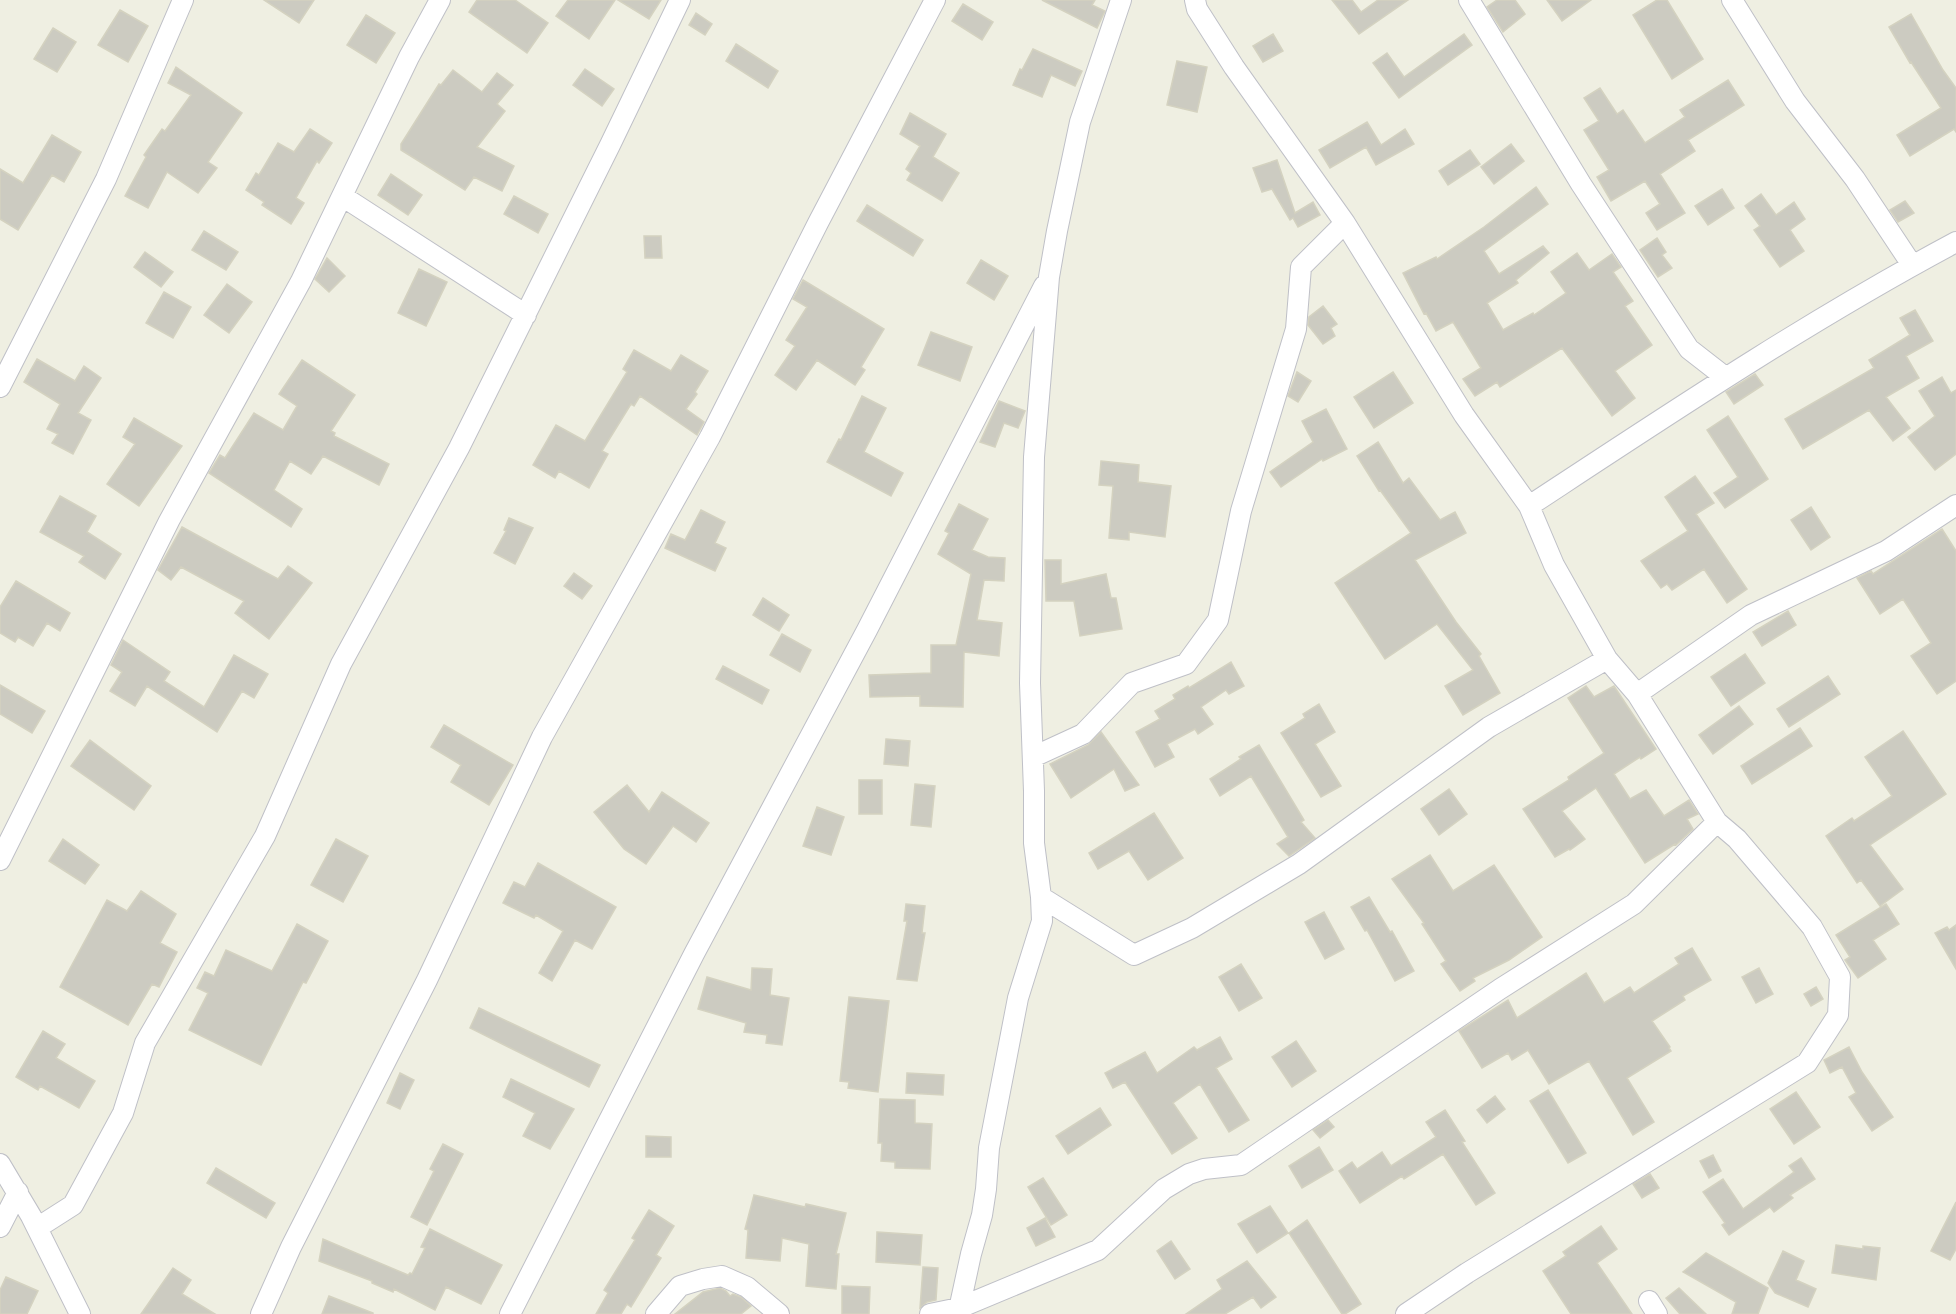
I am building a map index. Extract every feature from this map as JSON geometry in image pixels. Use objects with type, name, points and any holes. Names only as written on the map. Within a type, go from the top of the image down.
[{"type":"street","points":[[0,387],[106,179],[183,0]]},
{"type":"street","points":[[0,860],[169,521],[301,281],[409,57],[441,0]]},
{"type":"street","points":[[37,1228],[73,1205],[123,1113],[145,1043],[265,836],[342,664],[459,448],[680,0]]},
{"type":"street","points":[[261,1314],[291,1247],[427,980],[542,737],[710,437],[818,223],[935,0]]},
{"type":"street","points":[[959,1311],[982,1215],[989,1148],[1018,998],[1042,921],[1034,843],[1030,683],[1034,457],[1049,277],[1080,122],[1121,0]]},
{"type":"street","points":[[1195,0],[1197,9],[1234,66],[1345,223],[1464,415],[1529,507],[1554,565],[1607,659],[1637,694],[1717,822],[1737,839],[1812,927],[1840,978],[1838,1015],[1807,1063],[1467,1273],[1406,1314]]},
{"type":"street","points":[[1469,0],[1581,184],[1689,348],[1725,377]]},
{"type":"street","points":[[1732,0],[1795,101],[1855,179],[1912,265]]},
{"type":"street","points":[[342,196],[526,315]]},
{"type":"street","points":[[1033,757],[1083,734],[1132,683],[1186,664],[1218,620],[1241,511],[1296,329],[1301,267],[1345,223]]},
{"type":"street","points":[[1529,507],[1725,377],[1912,265],[1956,242]]},
{"type":"street","points":[[510,1314],[694,954],[867,630],[1049,277]]},
{"type":"street","points":[[1637,694],[1751,615],[1886,551],[1956,505]]},
{"type":"street","points":[[1041,897],[1134,955],[1192,928],[1299,864],[1489,727],[1607,659]]},
{"type":"street","points":[[930,1314],[959,1311],[1098,1250],[1164,1190],[1189,1174],[1204,1169],[1241,1165],[1500,989],[1634,904],[1717,822]]},
{"type":"street","points":[[0,1164],[18,1192],[80,1314]]},
{"type":"street","points":[[0,1227],[18,1192]]},
{"type":"street","points":[[657,1314],[680,1286],[722,1276],[747,1287],[779,1314]]},
{"type":"building","points":[[264,0],[314,0],[299,23]]},
{"type":"building","points":[[477,0],[515,0],[548,23],[527,53],[469,12]]},
{"type":"building","points":[[568,0],[615,0],[589,39],[556,16]]},
{"type":"building","points":[[618,0],[661,0],[649,19]]},
{"type":"building","points":[[1042,0],[1095,0],[1092,5],[1105,11],[1097,28]]},
{"type":"building","points":[[1332,0],[1352,0],[1361,12],[1378,0],[1408,0],[1359,34]]},
{"type":"building","points":[[1497,0],[1515,0],[1525,14],[1503,32],[1487,7]]},
{"type":"building","points":[[1547,0],[1591,0],[1562,21]]},
{"type":"building","points":[[1657,0],[1667,0],[1703,59],[1672,79],[1633,15]]},
{"type":"building","points":[[963,4],[993,22],[982,40],[952,21]]},
{"type":"building","points":[[120,10],[148,26],[128,62],[98,45]]},
{"type":"building","points":[[696,13],[712,24],[705,35],[689,25]]},
{"type":"building","points":[[1911,14],[1956,88],[1956,132],[1954,129],[1910,156],[1897,135],[1941,108],[1889,27]]},
{"type":"building","points":[[366,15],[395,33],[376,63],[347,45]]},
{"type":"building","points":[[53,28],[76,42],[57,72],[34,59]]},
{"type":"building","points":[[1273,34],[1283,51],[1263,62],[1253,46]]},
{"type":"building","points":[[1464,34],[1472,45],[1399,98],[1373,63],[1387,53],[1404,77]]},
{"type":"building","points":[[736,44],[778,71],[768,88],[726,61]]},
{"type":"building","points":[[1033,49],[1082,71],[1075,86],[1051,75],[1042,97],[1013,85]]},
{"type":"building","points":[[1177,61],[1207,67],[1197,112],[1167,105]]},
{"type":"building","points":[[176,67],[242,113],[208,162],[217,168],[198,193],[167,172],[148,208],[125,196],[146,157],[144,155],[162,129],[165,131],[191,95],[168,83]]},
{"type":"building","points":[[585,69],[614,89],[602,106],[573,85]]},
{"type":"building","points":[[453,70],[482,92],[497,73],[513,85],[497,104],[505,111],[477,147],[514,166],[502,191],[474,177],[465,190],[401,150],[401,144],[439,84],[441,85]]},
{"type":"building","points":[[1728,80],[1744,105],[1688,140],[1695,151],[1660,174],[1685,213],[1657,230],[1646,213],[1660,204],[1645,181],[1611,201],[1597,177],[1609,170],[1584,130],[1599,121],[1584,98],[1600,88],[1617,114],[1623,110],[1645,143],[1685,117],[1680,110]]},
{"type":"building","points":[[910,113],[946,134],[933,157],[959,173],[942,201],[907,180],[911,173],[906,169],[920,146],[900,134]]},
{"type":"building","points":[[1367,122],[1381,145],[1405,129],[1414,144],[1376,165],[1366,147],[1330,168],[1319,150]]},
{"type":"building","points":[[310,129],[332,143],[319,163],[317,161],[296,198],[304,203],[291,224],[262,205],[264,202],[246,190],[256,173],[259,175],[278,143],[294,152]]},
{"type":"building","points":[[52,135],[81,152],[64,182],[52,175],[18,230],[0,219],[0,169],[23,183]]},
{"type":"building","points":[[1511,144],[1524,161],[1494,184],[1481,167]]},
{"type":"building","points":[[1470,150],[1480,164],[1448,185],[1439,171]]},
{"type":"building","points":[[1277,160],[1295,213],[1313,202],[1320,215],[1298,227],[1293,218],[1290,220],[1272,189],[1262,192],[1253,168]]},
{"type":"building","points":[[391,174],[422,195],[408,215],[378,195]]},
{"type":"building","points":[[1536,187],[1548,204],[1484,251],[1499,274],[1543,246],[1549,253],[1516,280],[1518,283],[1487,303],[1503,330],[1533,313],[1534,315],[1566,293],[1551,272],[1577,253],[1589,270],[1612,254],[1621,267],[1613,272],[1633,301],[1625,306],[1652,345],[1615,371],[1635,398],[1612,416],[1562,348],[1500,387],[1497,382],[1475,396],[1463,379],[1481,368],[1453,322],[1436,331],[1426,313],[1424,314],[1403,273],[1436,257],[1437,259]]},
{"type":"building","points":[[1722,189],[1734,208],[1708,225],[1695,206]]},
{"type":"building","points":[[1761,194],[1776,215],[1794,202],[1805,219],[1790,230],[1804,251],[1780,267],[1754,230],[1760,226],[1745,206]]},
{"type":"building","points":[[514,196],[548,214],[538,233],[504,214]]},
{"type":"building","points":[[1905,201],[1914,213],[1898,222],[1890,210]]},
{"type":"building","points":[[867,205],[923,240],[913,256],[857,221]]},
{"type":"building","points":[[204,231],[238,252],[226,270],[192,250]]},
{"type":"building","points":[[644,236],[661,236],[662,258],[645,258]]},
{"type":"building","points":[[1657,238],[1666,252],[1662,255],[1672,268],[1658,277],[1640,250]]},
{"type":"building","points":[[145,252],[173,272],[161,287],[134,267]]},
{"type":"building","points":[[327,258],[345,276],[329,292],[315,279]]},
{"type":"building","points":[[981,260],[1008,276],[994,300],[967,283]]},
{"type":"building","points":[[419,269],[447,282],[426,326],[398,313]]},
{"type":"building","points":[[803,280],[884,329],[861,367],[865,370],[855,385],[817,360],[796,390],[775,375],[795,346],[786,340],[807,307],[793,299]]},
{"type":"building","points":[[227,284],[252,302],[229,333],[204,315]]},
{"type":"building","points":[[164,292],[191,307],[173,338],[146,323]]},
{"type":"building","points":[[1323,306],[1337,324],[1331,328],[1335,336],[1323,344],[1308,325],[1309,317]]},
{"type":"building","points":[[1915,310],[1933,341],[1906,356],[1919,378],[1886,397],[1910,428],[1893,441],[1869,410],[1803,449],[1785,419],[1874,368],[1869,360],[1910,335],[1900,318]]},
{"type":"building","points":[[931,332],[972,347],[960,381],[918,365]]},
{"type":"building","points":[[634,350],[671,371],[681,355],[708,371],[695,392],[697,394],[686,409],[704,422],[697,435],[640,396],[634,406],[631,404],[602,451],[608,454],[589,488],[559,471],[555,478],[533,465],[556,425],[585,441],[627,372],[623,369]]},
{"type":"building","points":[[37,359],[75,381],[84,366],[101,378],[78,413],[91,420],[73,454],[52,443],[58,434],[47,429],[60,404],[24,382]]},
{"type":"building","points":[[302,360],[355,395],[331,431],[335,433],[334,436],[389,464],[379,485],[323,456],[311,474],[290,461],[274,490],[302,509],[291,527],[209,473],[220,455],[225,458],[254,413],[283,430],[297,406],[279,394]]},
{"type":"building","points":[[1297,372],[1311,381],[1298,402],[1288,396]]},
{"type":"building","points":[[1393,372],[1413,403],[1374,428],[1354,397]]},
{"type":"building","points":[[1755,374],[1763,385],[1734,404],[1726,392]]},
{"type":"building","points":[[1942,377],[1951,393],[1956,390],[1956,454],[1935,470],[1908,437],[1935,416],[1919,391]]},
{"type":"building","points":[[862,396],[886,408],[864,452],[903,473],[891,496],[827,462],[839,439],[841,440]]},
{"type":"building","points":[[999,401],[1025,411],[1018,428],[1004,423],[995,447],[980,442]]},
{"type":"building","points":[[1326,409],[1347,449],[1323,461],[1322,459],[1281,487],[1270,472],[1313,442],[1302,421]]},
{"type":"building","points":[[1728,416],[1768,479],[1725,508],[1714,493],[1738,477],[1707,430]]},
{"type":"building","points":[[134,418],[182,446],[139,506],[107,484],[135,444],[123,437]]},
{"type":"building","points":[[1378,442],[1403,483],[1409,478],[1440,520],[1455,512],[1466,533],[1415,560],[1456,622],[1481,654],[1479,656],[1500,693],[1463,715],[1445,686],[1473,670],[1437,624],[1385,659],[1335,583],[1411,533],[1379,491],[1357,456]]},
{"type":"building","points":[[1101,461],[1139,465],[1138,482],[1171,486],[1165,537],[1129,532],[1129,540],[1109,538],[1113,486],[1099,485]]},
{"type":"building","points":[[1695,476],[1714,503],[1696,514],[1747,589],[1727,603],[1704,569],[1672,590],[1667,584],[1661,588],[1641,561],[1688,531],[1665,497]]},
{"type":"building","points":[[60,496],[96,516],[87,532],[121,554],[105,579],[79,562],[84,556],[40,532]]},
{"type":"building","points":[[959,504],[988,519],[972,550],[988,557],[1005,558],[1004,581],[984,580],[977,620],[1002,623],[999,656],[964,652],[963,707],[920,706],[920,696],[870,697],[869,675],[931,673],[931,645],[956,645],[971,574],[938,554],[949,533],[945,531]]},
{"type":"building","points":[[1811,507],[1830,537],[1811,550],[1791,520]]},
{"type":"building","points":[[701,510],[725,522],[715,543],[726,548],[715,571],[665,548],[671,534],[685,540]]},
{"type":"building","points":[[509,518],[533,528],[515,564],[494,553],[506,531],[504,530]]},
{"type":"building","points":[[182,527],[278,579],[288,566],[312,583],[269,639],[235,613],[244,601],[181,567],[171,580],[158,570]]},
{"type":"building","points":[[1942,529],[1956,551],[1956,681],[1937,694],[1911,656],[1931,643],[1903,599],[1880,614],[1857,578],[1871,571],[1873,574]]},
{"type":"building","points":[[1045,560],[1061,560],[1061,584],[1106,574],[1111,598],[1116,598],[1122,629],[1080,636],[1074,601],[1046,601]]},
{"type":"building","points":[[574,573],[592,586],[582,599],[564,586]]},
{"type":"building","points":[[16,581],[70,613],[60,631],[47,623],[33,646],[18,637],[15,642],[0,633],[0,607]]},
{"type":"building","points":[[763,598],[789,615],[779,631],[753,615]]},
{"type":"building","points":[[1788,611],[1796,625],[1762,646],[1753,632]]},
{"type":"building","points":[[782,634],[811,650],[800,672],[770,655]]},
{"type":"building","points":[[123,640],[170,672],[164,681],[204,707],[234,655],[268,674],[254,698],[242,691],[217,732],[147,686],[135,706],[110,691],[122,672],[111,665]]},
{"type":"building","points":[[1745,654],[1765,683],[1731,706],[1711,677]]},
{"type":"building","points":[[1231,662],[1244,686],[1229,694],[1226,690],[1201,707],[1213,724],[1198,734],[1195,729],[1167,744],[1174,757],[1155,767],[1136,732],[1160,719],[1155,711],[1175,699],[1173,695],[1188,686],[1189,688]]},
{"type":"building","points":[[723,666],[769,690],[762,704],[716,679]]},
{"type":"building","points":[[1828,676],[1840,694],[1789,727],[1777,709]]},
{"type":"building","points":[[0,685],[45,711],[32,733],[0,714]]},
{"type":"building","points":[[1586,686],[1594,697],[1614,686],[1656,749],[1614,774],[1630,799],[1646,790],[1664,816],[1689,800],[1698,814],[1687,819],[1693,829],[1676,845],[1645,863],[1596,788],[1562,811],[1585,839],[1555,857],[1523,809],[1569,780],[1568,777],[1604,753],[1568,698]]},
{"type":"building","points":[[1319,704],[1335,732],[1315,744],[1341,786],[1321,797],[1281,733],[1305,718],[1303,714]]},
{"type":"building","points":[[1739,706],[1753,724],[1713,754],[1699,735]]},
{"type":"building","points":[[444,725],[513,765],[489,805],[451,782],[461,765],[431,747]]},
{"type":"building","points":[[1800,728],[1812,746],[1752,784],[1741,766]]},
{"type":"building","points":[[1903,731],[1946,794],[1870,845],[1903,889],[1880,906],[1861,880],[1857,883],[1826,836],[1852,818],[1854,821],[1892,796],[1865,757]]},
{"type":"building","points":[[1101,732],[1139,785],[1125,791],[1114,769],[1071,798],[1050,764],[1088,745]]},
{"type":"building","points":[[886,739],[910,741],[908,766],[884,764]]},
{"type":"building","points":[[90,740],[151,786],[134,810],[71,766]]},
{"type":"building","points":[[1259,745],[1304,820],[1301,822],[1315,838],[1289,856],[1277,844],[1288,837],[1251,776],[1220,796],[1210,779]]},
{"type":"building","points":[[859,780],[882,780],[882,814],[859,814]]},
{"type":"building","points":[[915,784],[935,786],[931,827],[911,825]]},
{"type":"building","points":[[627,785],[649,812],[662,792],[709,823],[696,842],[673,826],[646,864],[624,849],[594,812]]},
{"type":"building","points":[[1449,789],[1467,814],[1439,835],[1421,809]]},
{"type":"building","points":[[817,807],[844,817],[831,855],[803,846]]},
{"type":"building","points":[[1154,813],[1183,858],[1148,880],[1129,851],[1098,869],[1089,853]]},
{"type":"building","points":[[63,839],[99,865],[85,884],[49,861]]},
{"type":"building","points":[[336,839],[368,856],[343,902],[311,885]]},
{"type":"building","points":[[1430,855],[1453,891],[1494,865],[1542,937],[1509,960],[1473,978],[1475,981],[1460,991],[1441,964],[1446,961],[1422,924],[1424,923],[1392,879]]},
{"type":"building","points":[[538,863],[616,907],[592,949],[575,940],[552,981],[539,973],[563,931],[536,915],[534,918],[503,903],[514,882],[525,887]]},
{"type":"building","points":[[141,891],[176,914],[160,943],[177,952],[159,987],[152,984],[128,1025],[60,987],[107,900],[127,911]]},
{"type":"building","points":[[1369,897],[1390,932],[1392,931],[1414,971],[1395,981],[1367,930],[1365,931],[1351,907]]},
{"type":"building","points":[[906,904],[925,906],[922,933],[925,933],[917,981],[897,979],[907,921],[904,921]]},
{"type":"building","points":[[1886,904],[1899,924],[1873,940],[1886,959],[1858,978],[1845,960],[1850,957],[1836,935]]},
{"type":"building","points":[[1324,912],[1344,949],[1325,959],[1305,922]]},
{"type":"building","points":[[297,924],[328,941],[306,983],[303,982],[261,1065],[189,1030],[208,993],[197,988],[205,972],[214,976],[226,950],[272,971]]},
{"type":"building","points":[[1956,925],[1956,969],[1935,933],[1947,927],[1949,930]]},
{"type":"building","points":[[1692,948],[1711,980],[1683,996],[1685,1000],[1652,1021],[1671,1051],[1627,1078],[1654,1122],[1633,1135],[1589,1061],[1549,1084],[1528,1050],[1512,1060],[1508,1053],[1482,1068],[1459,1031],[1508,1000],[1517,1018],[1586,973],[1604,1003],[1630,987],[1634,993],[1679,964],[1675,958]]},
{"type":"building","points":[[1241,964],[1262,998],[1239,1011],[1219,977]]},
{"type":"building","points":[[752,968],[772,969],[770,995],[789,998],[782,1045],[766,1043],[767,1035],[744,1032],[746,1023],[698,1009],[707,977],[751,990]]},
{"type":"building","points":[[1759,968],[1773,994],[1756,1003],[1742,977]]},
{"type":"building","points":[[1816,987],[1823,999],[1811,1006],[1804,994]]},
{"type":"building","points":[[849,997],[889,1001],[878,1092],[848,1088],[849,1082],[840,1081]]},
{"type":"building","points":[[479,1008],[600,1065],[589,1087],[470,1028]]},
{"type":"building","points":[[43,1031],[65,1044],[56,1058],[95,1081],[79,1108],[40,1086],[38,1090],[16,1077]]},
{"type":"building","points":[[1220,1037],[1232,1059],[1216,1068],[1249,1120],[1229,1132],[1200,1084],[1173,1103],[1197,1138],[1172,1154],[1125,1082],[1113,1088],[1105,1073],[1145,1052],[1157,1073],[1194,1047],[1197,1050]]},
{"type":"building","points":[[1296,1041],[1316,1071],[1292,1087],[1272,1057]]},
{"type":"building","points":[[1849,1047],[1862,1072],[1893,1117],[1872,1131],[1849,1097],[1856,1093],[1842,1067],[1830,1073],[1824,1060]]},
{"type":"building","points":[[400,1073],[414,1080],[400,1109],[387,1103]]},
{"type":"building","points":[[907,1073],[944,1075],[943,1095],[906,1093]]},
{"type":"building","points":[[511,1079],[574,1109],[550,1149],[523,1136],[535,1113],[503,1097]]},
{"type":"building","points":[[1548,1090],[1586,1153],[1568,1163],[1530,1101]]},
{"type":"building","points":[[1796,1092],[1820,1127],[1794,1144],[1770,1109]]},
{"type":"building","points":[[1495,1096],[1505,1109],[1487,1123],[1477,1110]]},
{"type":"building","points":[[880,1099],[915,1100],[915,1123],[932,1124],[930,1169],[895,1168],[895,1162],[881,1161],[882,1143],[878,1143]]},
{"type":"building","points":[[1100,1108],[1111,1125],[1068,1154],[1056,1136]]},
{"type":"building","points":[[1445,1110],[1465,1141],[1462,1142],[1495,1193],[1476,1205],[1443,1154],[1404,1179],[1402,1176],[1360,1203],[1339,1171],[1352,1162],[1357,1169],[1382,1152],[1391,1166],[1436,1137],[1426,1122]]},
{"type":"building","points":[[1328,1120],[1334,1127],[1320,1138],[1313,1130]]},
{"type":"building","points":[[646,1136],[671,1137],[671,1157],[646,1157]]},
{"type":"building","points":[[443,1144],[463,1154],[427,1225],[411,1217],[434,1171],[430,1169]]},
{"type":"building","points":[[1319,1147],[1333,1170],[1302,1188],[1289,1166]]},
{"type":"building","points":[[1713,1155],[1721,1171],[1709,1178],[1700,1161]]},
{"type":"building","points":[[1801,1158],[1815,1179],[1790,1195],[1793,1198],[1774,1212],[1770,1207],[1729,1235],[1722,1225],[1725,1223],[1703,1192],[1723,1179],[1743,1209],[1794,1172],[1789,1166]]},
{"type":"building","points":[[216,1168],[275,1203],[266,1218],[207,1183]]},
{"type":"building","points":[[1650,1174],[1659,1188],[1642,1198],[1633,1184]]},
{"type":"building","points":[[1043,1178],[1067,1215],[1051,1225],[1028,1187]]},
{"type":"building","points":[[754,1195],[805,1207],[806,1204],[846,1213],[836,1254],[839,1254],[836,1289],[806,1286],[809,1244],[782,1238],[780,1261],[746,1258],[748,1230],[745,1229]]},
{"type":"building","points":[[1956,1202],[1956,1249],[1950,1260],[1931,1251]]},
{"type":"building","points":[[1270,1206],[1288,1233],[1257,1253],[1238,1224]]},
{"type":"building","points":[[649,1210],[674,1226],[656,1255],[661,1258],[631,1307],[627,1304],[621,1314],[596,1314],[608,1293],[604,1290],[635,1240],[632,1238]]},
{"type":"building","points":[[1045,1218],[1055,1237],[1036,1246],[1027,1228]]},
{"type":"building","points":[[1307,1220],[1361,1304],[1345,1314],[1342,1314],[1289,1233]]},
{"type":"building","points":[[1601,1226],[1617,1249],[1597,1263],[1632,1314],[1571,1314],[1543,1271],[1566,1256],[1563,1252]]},
{"type":"building","points":[[430,1229],[502,1265],[481,1304],[446,1287],[435,1310],[394,1289],[393,1292],[372,1281],[319,1261],[323,1239],[408,1275],[412,1274],[425,1248],[421,1247]]},
{"type":"building","points":[[877,1232],[922,1235],[920,1265],[876,1262]]},
{"type":"building","points":[[1171,1241],[1190,1269],[1175,1279],[1157,1251]]},
{"type":"building","points":[[1836,1245],[1863,1249],[1863,1246],[1880,1248],[1876,1280],[1832,1273]]},
{"type":"building","points":[[1783,1251],[1804,1261],[1796,1280],[1816,1289],[1808,1307],[1775,1293],[1768,1283]]},
{"type":"building","points":[[1706,1253],[1768,1288],[1758,1314],[1732,1314],[1736,1302],[1683,1272]]},
{"type":"building","points":[[1247,1261],[1276,1297],[1261,1308],[1253,1297],[1225,1314],[1186,1314],[1222,1289],[1217,1280]]},
{"type":"building","points":[[923,1267],[938,1268],[936,1300],[927,1302],[920,1308]]},
{"type":"building","points":[[173,1268],[191,1280],[182,1294],[215,1314],[141,1314]]},
{"type":"building","points":[[6,1277],[38,1291],[27,1314],[0,1314],[0,1290]]},
{"type":"building","points":[[842,1286],[870,1287],[869,1314],[842,1314]]},
{"type":"building","points":[[720,1288],[730,1296],[733,1294],[741,1297],[751,1306],[741,1314],[675,1314],[703,1292]]},
{"type":"building","points":[[1679,1288],[1706,1314],[1680,1314],[1666,1298]]},
{"type":"building","points":[[329,1296],[373,1313],[373,1314],[322,1314]]}]
